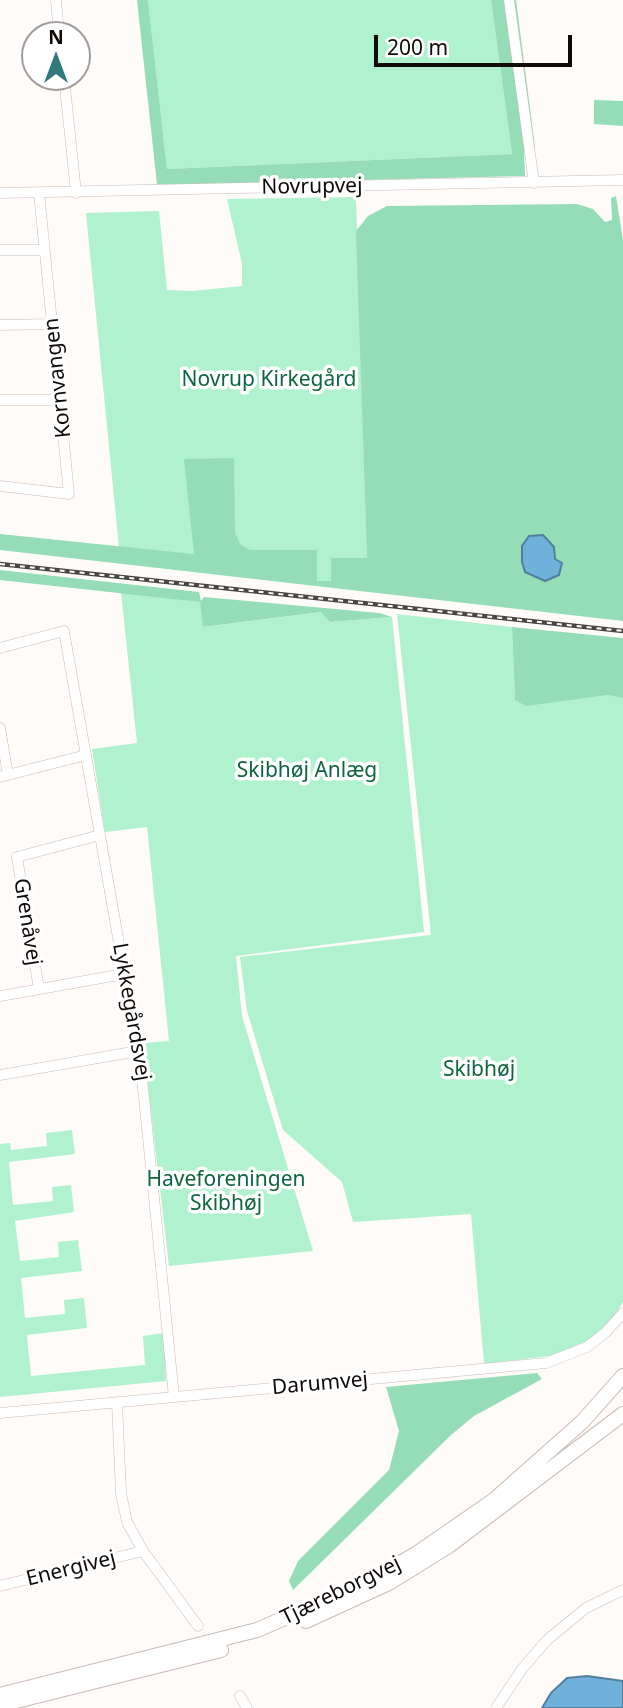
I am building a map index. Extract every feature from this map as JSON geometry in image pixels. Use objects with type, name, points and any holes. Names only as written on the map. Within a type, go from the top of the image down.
[{"type":"highway","points":[[564,1436],[623,1363]]},
{"type":"highway","name":"Tjæreborgvej","points":[[0,1695],[195,1648],[257,1630],[310,1609],[392,1568],[457,1527],[517,1481],[623,1376]]},
{"type":"highway","name":"Tjæreborgvej","points":[[513,1500],[623,1387]]},
{"type":"highway","name":"Tjæreborgvej","points":[[0,1705],[194,1659],[320,1616],[389,1583],[450,1545],[513,1500],[623,1414]]},
{"type":"street","points":[[56,0],[58,21]]},
{"type":"street","points":[[509,0],[534,183]]},
{"type":"street","points":[[65,91],[76,193]]},
{"type":"street","name":"Novrupvej","points":[[0,193],[623,183]]},
{"type":"street","name":"Kornvangen","points":[[0,486],[69,494],[39,193]]},
{"type":"street","points":[[0,250],[44,250]]},
{"type":"street","points":[[0,325],[53,324]]},
{"type":"street","points":[[0,400],[60,400]]},
{"type":"street","name":"Lykkegårdsvej","points":[[0,648],[64,631],[138,1051],[151,1151],[174,1397]]},
{"type":"street","points":[[0,728],[4,776],[86,755]]},
{"type":"street","name":"Grenåvej","points":[[39,989],[17,857],[100,835]]},
{"type":"street","points":[[0,996],[124,974]]},
{"type":"street","points":[[0,1075],[138,1051]]},
{"type":"street","name":"Darumvej","points":[[0,1413],[546,1363],[587,1347],[606,1333],[623,1313]]},
{"type":"street","name":"Energivej","points":[[117,1402],[121,1493],[127,1522],[143,1551],[198,1626]]},
{"type":"street","name":"Energivej","points":[[0,1586],[143,1551]]},
{"type":"street","points":[[496,1708],[522,1669],[547,1640],[595,1603],[623,1590]]},
{"type":"street","points":[[240,1696],[247,1708]]},
{"type":"green space","points":[[137,0],[148,0],[167,169],[512,154],[491,0],[516,0],[535,147],[524,153],[525,176],[157,185]]},
{"type":"green space","points":[[148,0],[491,0],[512,154],[167,169]]},
{"type":"green space","points":[[594,100],[623,101],[623,126],[594,124]]},
{"type":"green space","points":[[616,196],[623,240],[623,621],[0,550],[0,534],[194,554],[184,459],[234,458],[235,532],[240,544],[250,550],[317,550],[317,581],[331,581],[331,558],[367,558],[356,231],[368,216],[387,206],[577,204],[593,209],[605,222],[612,220],[611,198]]},
{"type":"green space","name":"Novrup Kirkegård","points":[[356,197],[368,591],[196,571],[194,554],[119,548],[86,213],[159,211],[167,290],[192,291],[242,286],[242,264],[227,199]]},
{"type":"green space","points":[[0,570],[199,592],[201,601],[204,597],[379,613],[392,617],[330,622],[321,612],[203,627],[200,602],[0,580]]},
{"type":"green space","points":[[121,592],[200,602],[204,627],[322,612],[330,622],[392,617],[424,932],[236,956],[242,1016],[313,1251],[169,1266],[143,1043],[169,1041],[147,827],[105,832],[92,749],[137,743]]},
{"type":"green space","name":"Skibhøj","points":[[397,614],[512,627],[515,699],[607,695],[623,698],[623,1302],[615,1315],[591,1339],[557,1355],[484,1364],[471,1214],[353,1222],[342,1182],[283,1130],[247,1011],[240,957],[431,935]]},
{"type":"green space","points":[[512,627],[623,638],[623,698],[607,695],[526,706],[515,700]]},
{"type":"green space","points":[[72,1130],[75,1154],[9,1162],[13,1205],[53,1201],[52,1187],[71,1185],[74,1212],[15,1221],[20,1261],[59,1257],[58,1242],[78,1240],[82,1271],[21,1278],[25,1318],[65,1314],[64,1300],[84,1298],[87,1328],[27,1335],[31,1376],[145,1365],[143,1336],[164,1333],[166,1381],[0,1397],[0,1144],[10,1143],[11,1150],[47,1146],[46,1133]]},
{"type":"green space","points":[[537,1373],[542,1379],[474,1416],[451,1435],[293,1590],[289,1581],[298,1561],[389,1470],[399,1431],[386,1387]]},
{"type":"water","points":[[543,535],[554,547],[555,559],[562,563],[559,575],[545,581],[525,572],[522,562],[522,546],[529,536]]},
{"type":"water","points":[[587,1676],[623,1681],[623,1708],[542,1708],[551,1693],[567,1678]]},
{"type":"railway","points":[[0,564],[623,631]]},
{"type":"park label","name":"Skibhøj Anlæg","points":[[307,771]]},
{"type":"park label","name":"Haveforeningen Skibhøj","points":[[226,1192]]}]
